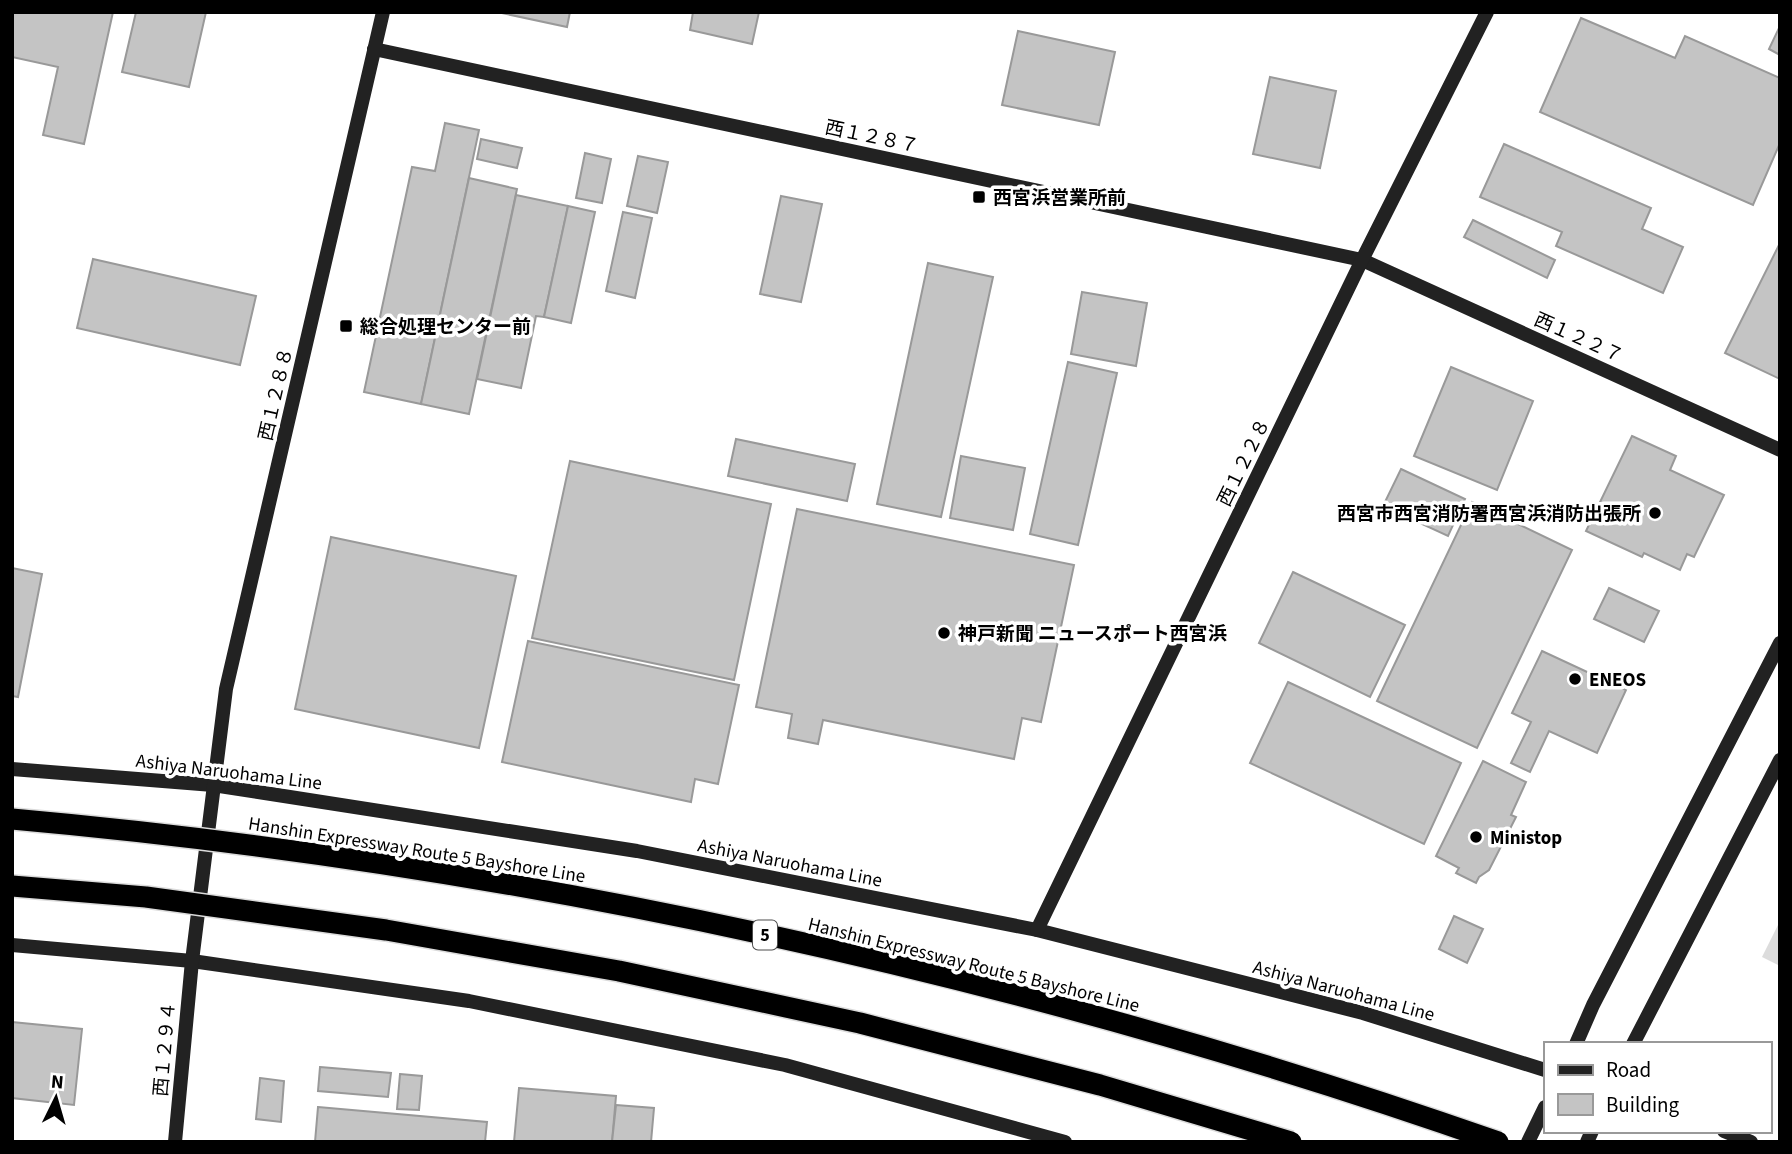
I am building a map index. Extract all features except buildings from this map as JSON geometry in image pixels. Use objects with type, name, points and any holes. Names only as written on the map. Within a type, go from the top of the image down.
[{"type":"highway","name":"Hanshin Expressway Route 5 Bayshore Line","points":[[12,820],[154,832],[388,864],[639,908],[865,957],[1109,1019],[1391,1104],[1498,1142]]},
{"type":"highway","points":[[12,886],[173,900],[386,930],[619,971],[874,1026],[1100,1085],[1291,1142]]},
{"type":"street","name":"西１２８８","points":[[192,961],[226,689],[383,12]]},
{"type":"street","name":"西１２２８","points":[[1037,930],[1362,260],[1487,12]]},
{"type":"street","name":"西１２８７","points":[[374,49],[1362,260]]},
{"type":"street","name":"西１２２７","points":[[1362,260],[1780,450]]},
{"type":"street","points":[[1577,1042],[1593,1005],[1780,643]]},
{"type":"street","points":[[1634,1042],[1780,760]]},
{"type":"street","name":"Ashiya Naruohama Line","points":[[12,769],[213,785],[637,851],[1037,930],[1363,1013],[1544,1070]]},
{"type":"street","points":[[12,945],[192,961],[469,1001],[785,1065],[1065,1142]]},
{"type":"street","name":"西１２９４","points":[[174,1142],[192,961]]},
{"type":"street","points":[[1528,1142],[1544,1109]]},
{"type":"street","points":[[1729,1133],[1751,1142]]},
{"type":"shaded area","points":[[1780,921],[1780,966],[1762,957]]},
{"type":"place","name":"西宮浜営業所前","points":[[979,197]]},
{"type":"place","name":"総合処理センター前","points":[[346,326]]},
{"type":"place","name":"西宮市西宮消防署西宮浜消防出張所","points":[[1655,513]]},
{"type":"place","name":"神戸新聞 ニュースポート西宮浜","points":[[944,633]]},
{"type":"place","name":"ENEOS","points":[[1575,679]]},
{"type":"place","name":"Ministop","points":[[1476,837]]}]
